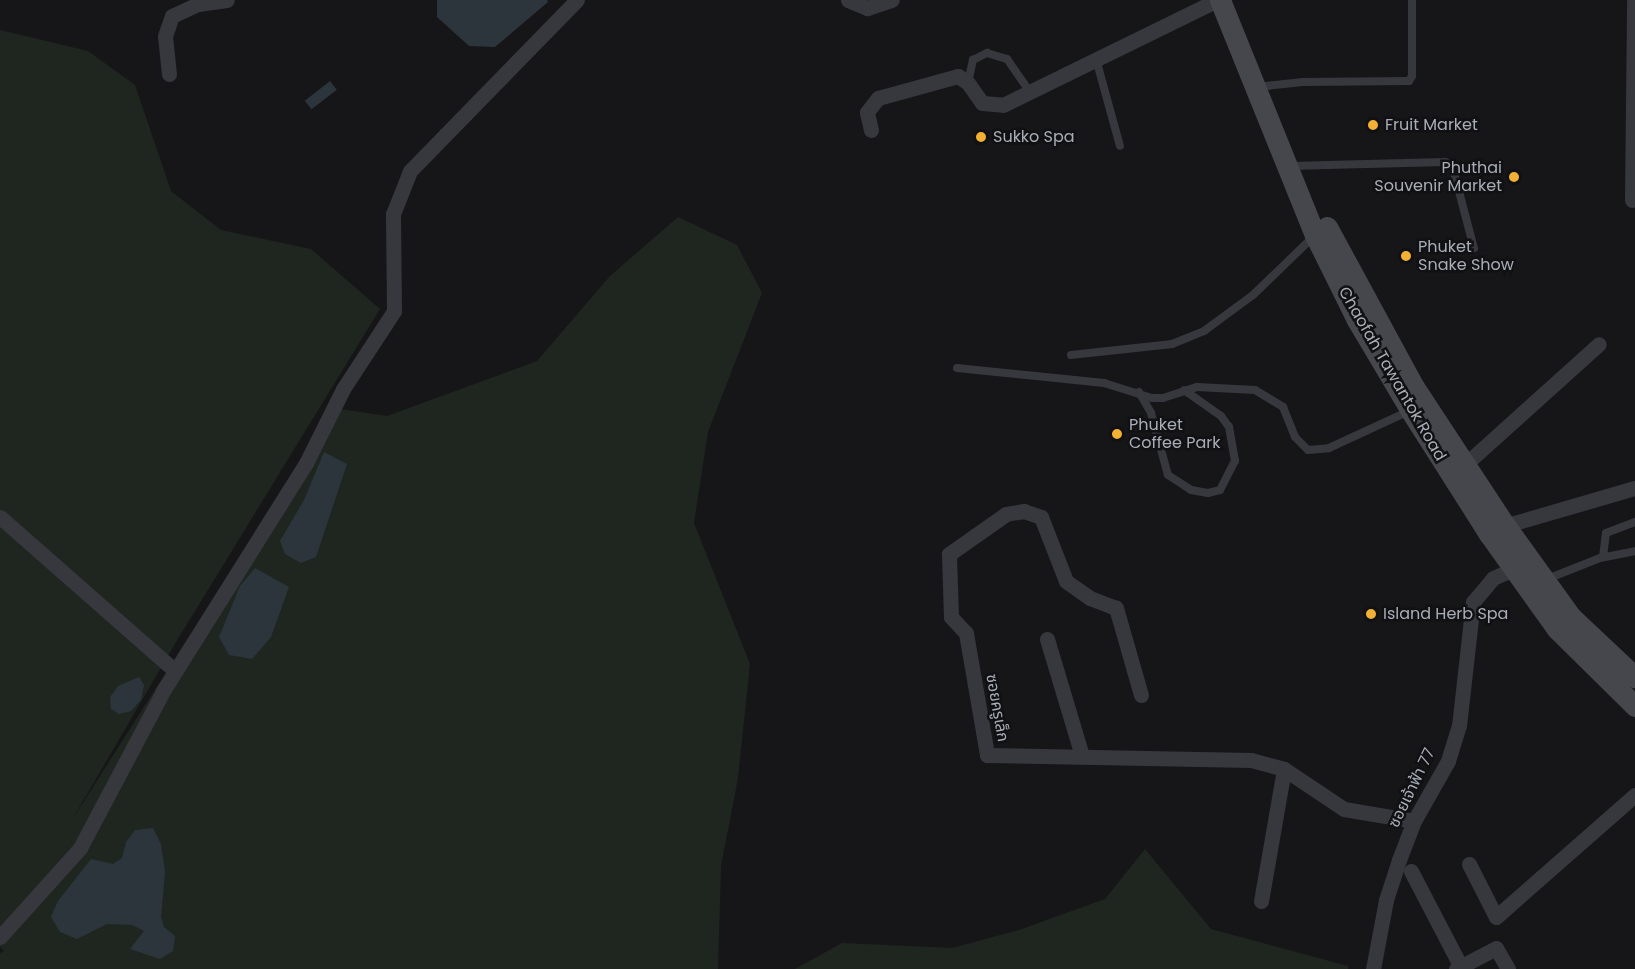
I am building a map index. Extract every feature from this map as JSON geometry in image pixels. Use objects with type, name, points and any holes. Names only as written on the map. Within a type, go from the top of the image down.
[{"type":"main road","name":"Chaofah Tawantok Road","points":[[1219,0],[1261,86]]},
{"type":"main road","name":"Chaofah Tawantok Road","points":[[1231,0],[1261,86],[1293,166],[1316,235],[1357,320],[1411,411],[1458,470]]},
{"type":"main road","name":"Chaofah Tawantok Road","points":[[1293,166],[1458,470],[1535,584],[1557,629],[1635,706]]},
{"type":"main road","name":"Chaofah Tawantok Road","points":[[1496,529],[1513,569],[1535,584],[1635,677]]},
{"type":"street","points":[[169,74],[165,36],[172,16],[198,4],[227,0]]},
{"type":"street","points":[[848,0],[867,8],[892,0]]},
{"type":"street","points":[[872,130],[867,112],[878,98],[957,76],[968,83],[982,103],[1004,105],[1219,0]]},
{"type":"street","points":[[1632,200],[1634,0]]},
{"type":"street","points":[[0,937],[80,848],[175,671],[306,463],[343,389],[394,311],[393,214],[410,171],[571,2]]},
{"type":"street","points":[[1458,470],[1599,344]]},
{"type":"street","points":[[1496,529],[1635,488]]},
{"type":"street","name":"ซอยครูเล็ก","points":[[1141,695],[1116,608],[1090,598],[1066,581],[1041,517],[1024,511],[1006,514],[949,554],[951,617],[966,633],[987,755],[1251,760],[1284,769],[1344,808],[1414,821]]},
{"type":"street","points":[[0,517],[175,671]]},
{"type":"street","name":"ซอยเจ้าฟ้า 77","points":[[1373,969],[1386,900],[1414,821],[1448,761],[1458,726],[1473,602],[1493,578],[1513,569]]},
{"type":"street","points":[[1047,639],[1082,756]]},
{"type":"street","points":[[1261,901],[1284,769]]},
{"type":"street","points":[[1469,864],[1496,917],[1635,795]]},
{"type":"street","points":[[1411,871],[1459,968],[1496,948],[1508,969]]},
{"type":"lane","points":[[1261,86],[1409,81],[1412,76],[1412,0]]},
{"type":"lane","points":[[968,83],[972,60],[987,53],[1007,59],[1030,92]]},
{"type":"lane","points":[[1096,59],[1120,146]]},
{"type":"lane","points":[[1293,166],[1445,162],[1452,165],[1474,248]]},
{"type":"lane","points":[[1071,356],[1172,344],[1204,331],[1253,295],[1316,235]]},
{"type":"lane","points":[[957,368],[1104,383],[1163,398],[1184,390],[1238,387],[1274,400],[1282,407],[1295,437],[1308,450],[1329,448],[1411,411]]},
{"type":"lane","points":[[1139,392],[1151,413],[1168,475],[1191,490],[1220,490],[1235,461],[1229,427],[1221,416],[1184,390]]},
{"type":"lane","points":[[1603,557],[1606,533],[1635,522]]},
{"type":"lane","points":[[1535,584],[1603,557],[1635,551]]},
{"type":"shaded area","points":[[437,0],[547,0],[548,2],[495,47],[469,46],[437,17]]},
{"type":"shaded area","points":[[0,30],[88,51],[135,85],[171,191],[221,230],[311,249],[380,309],[176,642],[72,820],[334,408],[387,416],[537,361],[610,276],[678,217],[737,245],[762,293],[708,432],[694,523],[750,664],[738,778],[721,866],[718,969],[0,969],[0,953],[4,951],[0,947]]},
{"type":"shaded area","points":[[330,81],[337,90],[312,109],[305,101]]},
{"type":"shaded area","points":[[324,452],[347,464],[316,557],[301,563],[285,554],[280,541],[304,500]]},
{"type":"shaded area","points":[[255,568],[289,587],[271,637],[252,659],[229,655],[219,637],[240,586]]},
{"type":"shaded area","points":[[139,677],[144,685],[141,700],[131,711],[119,714],[111,709],[110,697],[118,686]]},
{"type":"shaded area","points":[[153,828],[161,844],[165,872],[161,917],[164,927],[175,936],[173,951],[160,959],[130,949],[144,931],[132,925],[107,924],[77,939],[60,932],[51,917],[58,901],[91,859],[113,864],[122,858],[126,842],[135,830]]},
{"type":"shaded area","points":[[1145,849],[1211,929],[1348,966],[1348,969],[795,969],[842,943],[952,948],[1019,930],[1105,899]]},
{"type":"place","name":"Fruit Market","points":[[1373,125]]},
{"type":"place","name":"Sukko Spa","points":[[981,137]]},
{"type":"place","name":"Phuthai Souvenir Market","points":[[1514,177]]},
{"type":"place","name":"Phuket Snake Show","points":[[1406,256]]},
{"type":"place","name":"Phuket Coffee Park","points":[[1117,434]]},
{"type":"place","name":"Island Herb Spa","points":[[1371,614]]}]
